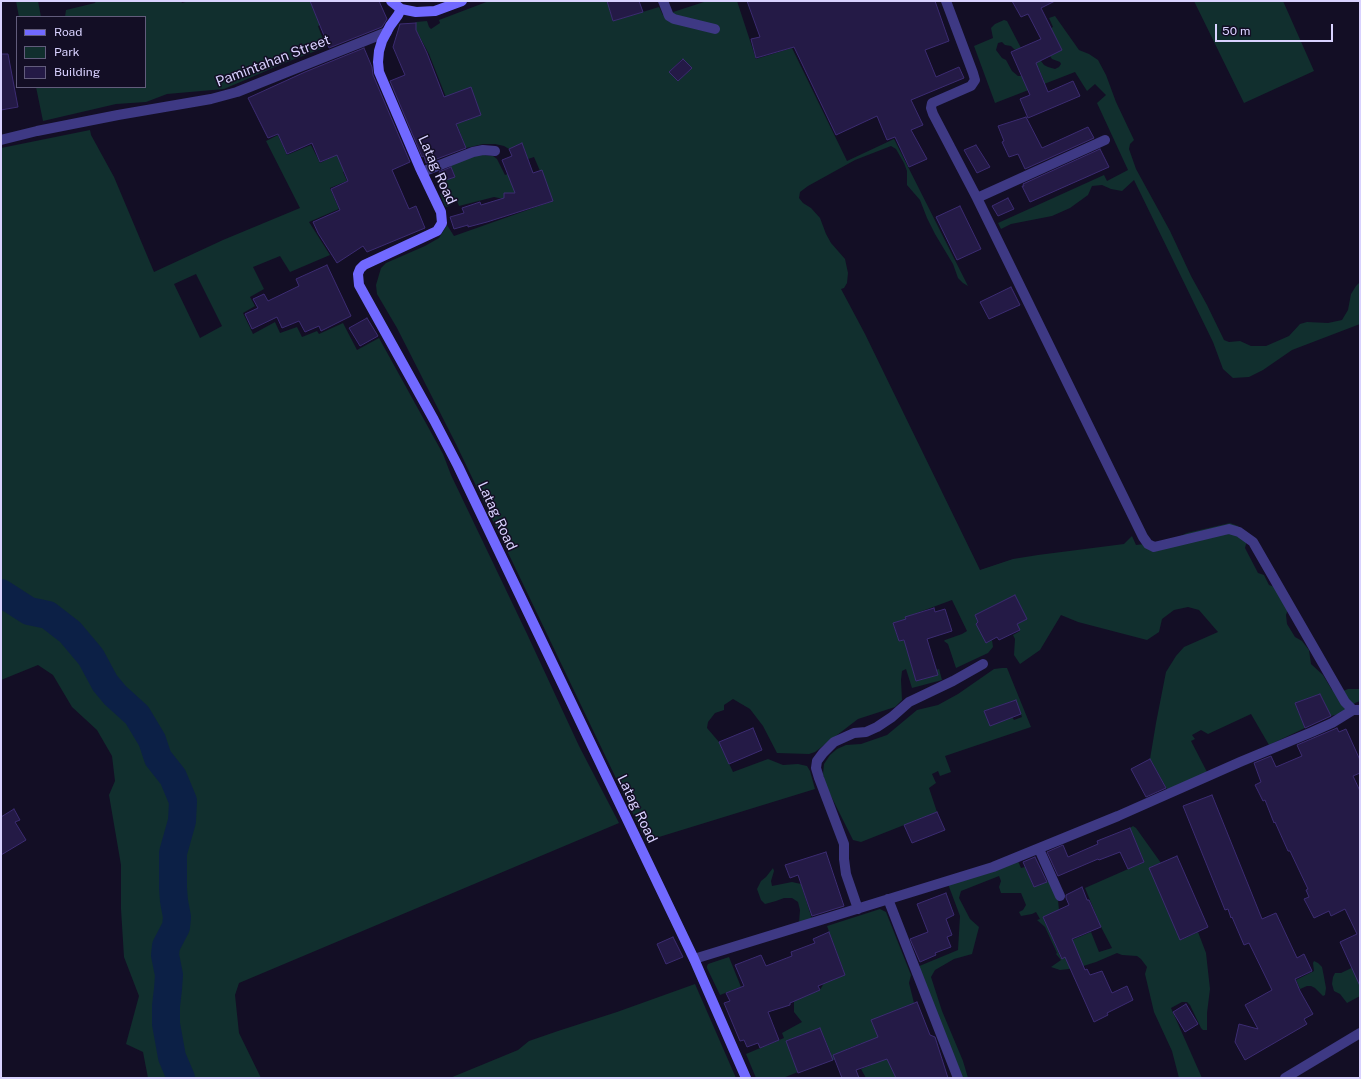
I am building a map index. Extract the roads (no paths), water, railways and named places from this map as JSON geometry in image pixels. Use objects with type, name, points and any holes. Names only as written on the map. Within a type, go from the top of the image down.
[{"type":"street","points":[[391,1],[401,9],[416,12],[435,11],[462,1]]},
{"type":"street","points":[[663,1],[669,16],[674,19],[715,29]]},
{"type":"street","points":[[694,959],[993,867],[1118,816],[1312,732],[1356,710],[1345,702],[1253,542],[1239,532],[1229,529],[1154,547],[1148,544],[1140,531],[977,198],[933,114],[931,108],[932,103],[971,86],[975,80],[946,1]]},
{"type":"street","name":"Latag Road","points":[[401,9],[387,32],[379,51],[379,72],[440,212],[442,223],[437,231],[364,265],[358,274],[359,285],[448,447],[694,959],[746,1078]]},
{"type":"street","name":"Pamintahan Street","points":[[1,140],[44,129],[118,115],[184,105],[224,96],[238,92],[387,32]]},
{"type":"street","points":[[977,198],[1105,140]]},
{"type":"street","points":[[422,172],[473,152],[483,150],[495,151]]},
{"type":"street","points":[[858,909],[846,874],[844,844],[816,768],[818,761],[827,748],[834,742],[854,733],[866,732],[877,727],[892,717],[909,702],[953,681],[983,664]]},
{"type":"street","points":[[1039,849],[1060,896]]},
{"type":"street","points":[[888,899],[958,1078]]},
{"type":"street","points":[[1285,1078],[1360,1033]]},
{"type":"waterway","points":[[1,593],[29,611],[48,615],[70,632],[91,657],[105,683],[115,695],[137,715],[152,740],[158,758],[173,777],[183,801],[182,821],[173,853],[173,888],[177,917],[176,927],[166,946],[165,955],[169,975],[166,1024],[172,1057],[181,1078]]}]
